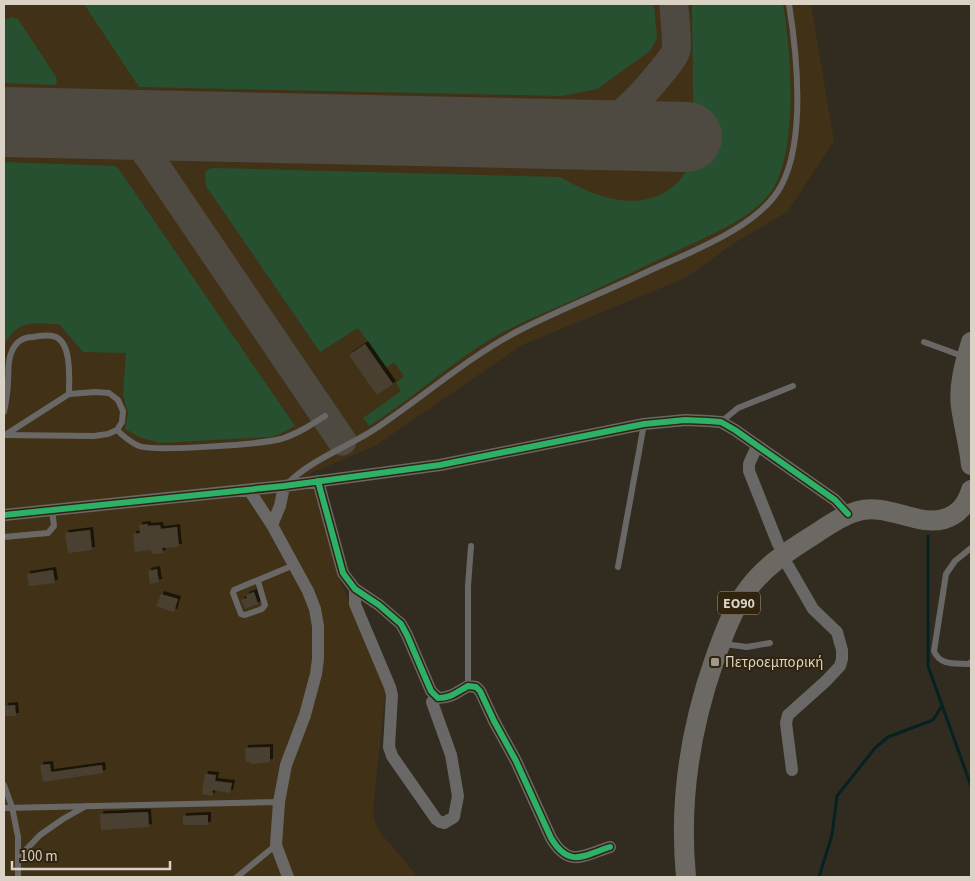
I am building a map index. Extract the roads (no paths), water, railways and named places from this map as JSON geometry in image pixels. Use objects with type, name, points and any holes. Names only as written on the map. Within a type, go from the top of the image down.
[{"type":"main road","points":[[969,350],[961,391],[961,406],[971,466]]},
{"type":"main road","name":"ΕΟ90","points":[[686,877],[684,818],[687,776],[703,697],[720,644],[738,605],[763,571],[797,545],[848,514],[877,508],[938,521],[950,517],[959,511],[971,492]]},
{"type":"street","points":[[4,515],[284,486],[440,465],[644,424],[685,420],[721,422],[834,500],[848,514]]},
{"type":"street","points":[[757,446],[749,464],[749,471],[778,544]]},
{"type":"street","points":[[318,481],[343,573],[355,589],[379,605],[401,624],[425,680],[438,698],[455,695],[468,686],[476,687],[480,691],[516,760],[558,850],[572,858],[610,847]]},
{"type":"street","points":[[272,525],[280,506],[284,486]]},
{"type":"street","points":[[249,490],[272,525],[308,591],[315,608],[318,626],[318,659],[312,690],[305,715],[286,765],[279,802],[276,845],[288,877]]},
{"type":"street","points":[[787,564],[814,609],[837,632],[842,650],[840,666],[788,715],[786,723],[792,770]]},
{"type":"street","points":[[355,589],[355,604],[392,695],[389,747],[392,756],[436,819],[444,823],[454,817],[458,796],[452,755],[432,702],[436,696]]},
{"type":"lane","points":[[284,486],[309,466],[374,430],[479,354],[510,336],[710,242],[746,222],[767,205],[781,186],[794,150],[796,46],[789,4]]},
{"type":"lane","points":[[4,412],[10,356],[17,342],[27,337],[57,337],[62,342],[67,354],[70,370],[69,394]]},
{"type":"lane","points":[[924,342],[969,350]]},
{"type":"lane","points":[[721,422],[738,408],[793,386]]},
{"type":"lane","points":[[109,393],[118,400],[124,411],[122,422],[117,430],[108,434],[94,436],[4,435],[69,394],[109,393]]},
{"type":"lane","points":[[117,430],[140,446],[165,448],[263,442],[294,435],[326,416]]},
{"type":"lane","points":[[618,567],[644,424]]},
{"type":"lane","points":[[4,537],[48,533],[54,526],[52,510]]},
{"type":"lane","points":[[468,686],[468,586],[471,546]]},
{"type":"lane","points":[[971,548],[955,561],[946,574],[934,651],[940,660],[945,662],[969,664],[971,662]]},
{"type":"lane","points":[[258,581],[265,605],[262,609],[245,615],[241,614],[233,593],[234,590],[294,565]]},
{"type":"lane","points":[[720,644],[734,647],[770,644]]},
{"type":"lane","points":[[4,785],[12,807],[18,837],[18,877]]},
{"type":"lane","points":[[4,808],[279,802]]},
{"type":"lane","points":[[18,858],[40,835],[63,818],[87,806]]},
{"type":"lane","points":[[237,877],[276,845]]},
{"type":"waterway","points":[[928,536],[928,666],[971,786]]},
{"type":"waterway","points":[[819,877],[832,835],[837,796],[875,748],[888,737],[933,720],[942,706]]},
{"type":"place","name":"Πετροεμπορική","points":[[715,662]]}]
